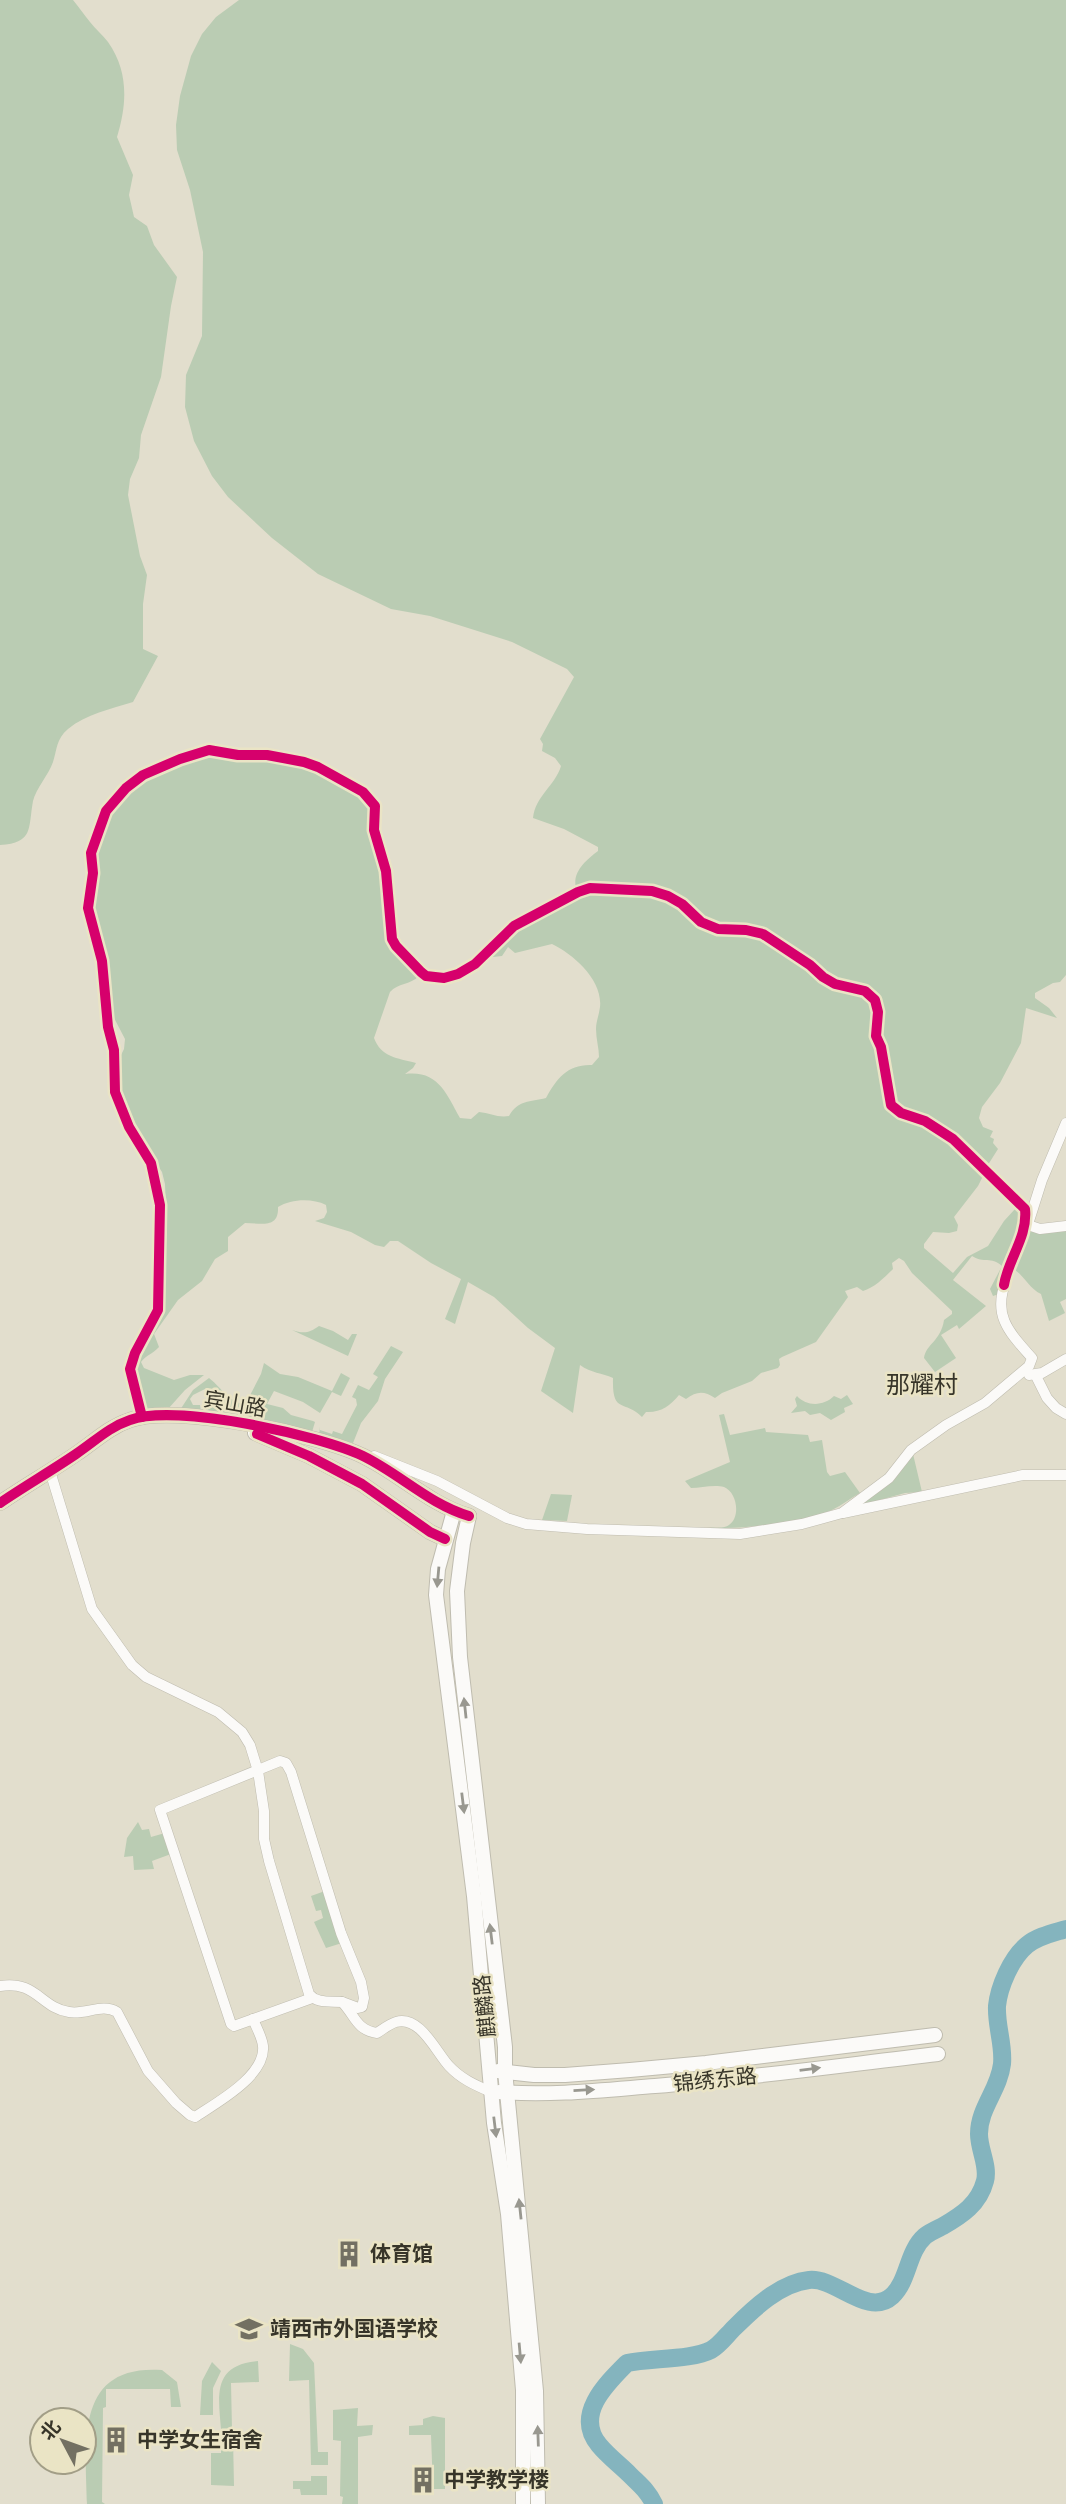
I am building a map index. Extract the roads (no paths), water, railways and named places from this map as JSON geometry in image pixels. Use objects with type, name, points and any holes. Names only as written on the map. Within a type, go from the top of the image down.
[{"type":"main road","name":"宾山路","points":[[51,1473],[111,1428],[142,1417],[195,1417],[307,1436],[361,1455],[388,1469],[438,1504],[462,1514]]},
{"type":"main road","name":"宾山路","points":[[4,1500],[113,1433],[134,1424],[172,1419],[243,1430],[309,1456],[380,1495],[430,1532],[445,1539]]},
{"type":"main road","name":"麒麟路","points":[[462,1514],[445,1539],[438,1569],[436,1595],[498,2071],[508,2093],[536,2390],[538,2504]]},
{"type":"main road","name":"麒麟路","points":[[462,1514],[463,1543],[457,1591],[460,1657],[505,2047],[491,2092],[508,2214],[523,2390],[523,2504]]},
{"type":"main road","name":"锦绣东路","points":[[498,2071],[565,2075],[643,2069],[935,2035]]},
{"type":"main road","name":"锦绣东路","points":[[491,2092],[627,2088],[711,2081],[938,2054]]},
{"type":"street","points":[[142,1417],[130,1369],[135,1353],[158,1310],[160,1205],[151,1163],[129,1127],[113,1083],[114,1050],[107,1014],[102,961],[88,908],[93,873],[91,853],[106,811],[126,788],[143,775],[209,750],[238,755],[267,755],[304,762],[335,775],[367,795],[375,806],[374,830],[386,871],[392,939],[426,976],[444,978],[458,974],[487,953],[514,926],[590,888],[652,891],[682,904],[701,922],[718,929],[763,934],[835,984],[865,991],[875,1000],[878,1012],[876,1036],[881,1046],[891,1105],[901,1113],[925,1121],[953,1139],[1025,1209],[1026,1220],[1004,1286],[1002,1305],[1007,1329],[1031,1357],[1022,1373],[985,1403],[946,1425],[911,1450],[889,1478],[842,1513]]},
{"type":"street","points":[[1004,1286],[1023,1242],[1042,1180],[1066,1123]]},
{"type":"street","points":[[1028,1225],[1040,1229],[1066,1226]]},
{"type":"street","points":[[1022,1373],[1036,1376],[1066,1359]]},
{"type":"street","points":[[1036,1376],[1047,1398],[1066,1414]]},
{"type":"street","points":[[361,1455],[404,1467],[508,1518],[545,1527],[740,1534],[802,1524],[1023,1475],[1060,1474],[1066,1464]]},
{"type":"street","points":[[51,1473],[95,1615],[139,1673],[212,1708],[237,1725],[250,1745],[258,1771],[268,1861],[299,1965],[312,1998]]},
{"type":"street","points":[[282,1761],[291,1772],[341,1933],[361,1982],[364,1998],[362,2007],[358,2008],[342,2001],[326,2002],[312,1998],[234,2026],[230,2022],[160,1810],[258,1771],[282,1761]]},
{"type":"street","points":[[0,1986],[22,1985],[57,2009],[69,2012],[103,2008],[117,2012],[148,2071],[176,2103],[195,2117],[235,2091],[258,2064],[263,2045],[253,2019]]},
{"type":"street","points":[[342,2001],[358,2026],[367,2032],[377,2034],[397,2021],[416,2027],[460,2077],[491,2092]]},
{"type":"waterway","points":[[654,2504],[644,2488],[599,2445],[592,2434],[591,2411],[602,2390],[627,2363],[693,2356],[711,2350],[768,2298],[798,2282],[819,2281],[862,2300],[873,2302],[883,2302],[892,2296],[902,2282],[919,2243],[927,2235],[963,2213],[979,2196],[986,2170],[979,2140],[980,2125],[1002,2064],[997,2013],[1000,1990],[1011,1965],[1027,1945],[1066,1929]]},
{"type":"place","name":"体育馆","points":[[349,2254]]},
{"type":"place","name":"靖西市外国语学校","points":[[249,2329]]},
{"type":"place","name":"中学女生宿舍","points":[[116,2440]]},
{"type":"place","name":"中学教学楼","points":[[423,2480]]},
{"type":"district","name":"那耀村","points":[[922,1385]]}]
